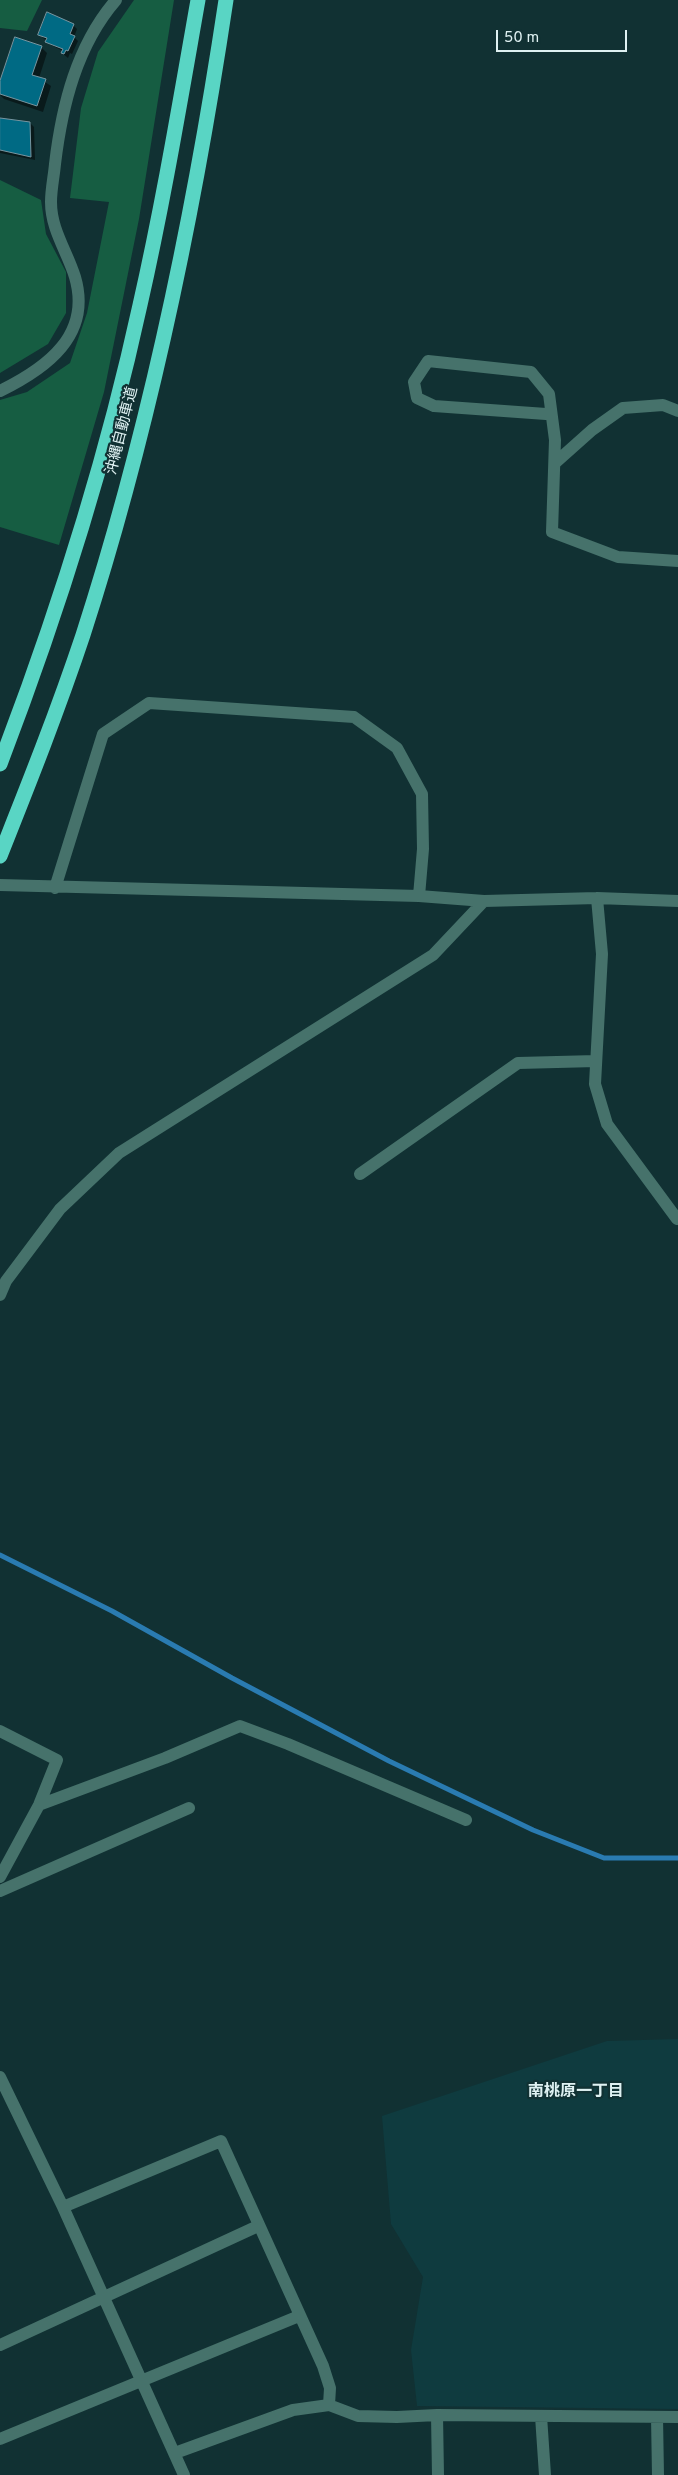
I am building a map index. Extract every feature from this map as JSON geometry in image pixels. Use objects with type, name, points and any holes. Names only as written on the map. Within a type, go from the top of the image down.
[{"type":"highway","name":"沖縄自動車道","points":[[0,764],[85,517],[113,416],[140,305],[170,160],[198,0]]},
{"type":"highway","name":"沖縄自動車道","points":[[0,856],[47,737],[83,635],[142,430],[166,328],[197,179],[226,0]]},
{"type":"street","points":[[0,391],[27,378],[56,354],[74,328],[80,300],[75,276],[53,223],[51,201],[56,152],[63,110],[75,70],[102,16],[116,0]]},
{"type":"street","points":[[546,414],[434,406],[416,398],[414,382],[428,361],[531,372],[549,394],[555,440],[552,532],[618,557],[678,561]]},
{"type":"street","points":[[554,462],[592,430],[623,408],[663,405],[678,411]]},
{"type":"street","points":[[55,888],[103,734],[148,703],[354,717],[398,748],[422,794],[423,849],[419,896]]},
{"type":"street","points":[[0,885],[55,888],[419,896],[484,901],[597,898],[678,901]]},
{"type":"street","points":[[597,898],[602,954],[595,1084],[607,1124],[677,1219]]},
{"type":"street","points":[[0,1295],[6,1281],[60,1209],[119,1153],[433,955],[484,901]]},
{"type":"street","points":[[360,1174],[518,1063],[596,1061]]},
{"type":"street","points":[[39,1805],[165,1758],[240,1726],[288,1744],[466,1820]]},
{"type":"street","points":[[0,1731],[57,1760],[39,1805],[0,1878]]},
{"type":"street","points":[[0,1891],[189,1808]]},
{"type":"street","points":[[0,2077],[63,2207],[184,2475]]},
{"type":"street","points":[[63,2207],[221,2141],[323,2366],[330,2388],[329,2406]]},
{"type":"street","points":[[0,2345],[258,2226]]},
{"type":"street","points":[[0,2439],[299,2316]]},
{"type":"street","points":[[175,2454],[293,2410],[329,2406],[358,2416],[678,2417]]},
{"type":"street","points":[[437,2415],[438,2475]]},
{"type":"street","points":[[541,2416],[545,2475]]},
{"type":"street","points":[[657,2417],[658,2475]]},
{"type":"shaded area","points":[[678,2039],[678,2409],[417,2406],[411,2350],[423,2277],[391,2224],[382,2116],[607,2041]]},
{"type":"green space","points":[[0,0],[42,0],[27,31],[0,28]]},
{"type":"green space","points":[[134,0],[174,0],[139,219],[104,392],[59,545],[0,527],[0,400],[27,392],[70,363],[87,313],[109,202],[70,198],[81,108],[98,52]]},
{"type":"green space","points":[[0,180],[41,200],[46,234],[66,272],[66,313],[48,344],[0,373]]},
{"type":"building","points":[[47,12],[74,24],[70,34],[75,36],[68,51],[66,50],[64,54],[61,53],[63,49],[45,42],[47,38],[38,35]]},
{"type":"building","points":[[15,37],[42,46],[32,75],[46,79],[37,106],[0,94],[0,81]]},
{"type":"building","points":[[0,118],[30,122],[31,157],[0,150]]},
{"type":"waterway","points":[[0,1555],[112,1611],[232,1678],[389,1761],[533,1830],[604,1858],[678,1858]]},
{"type":"district","name":"南桃原一丁目","points":[[576,2093]]}]
